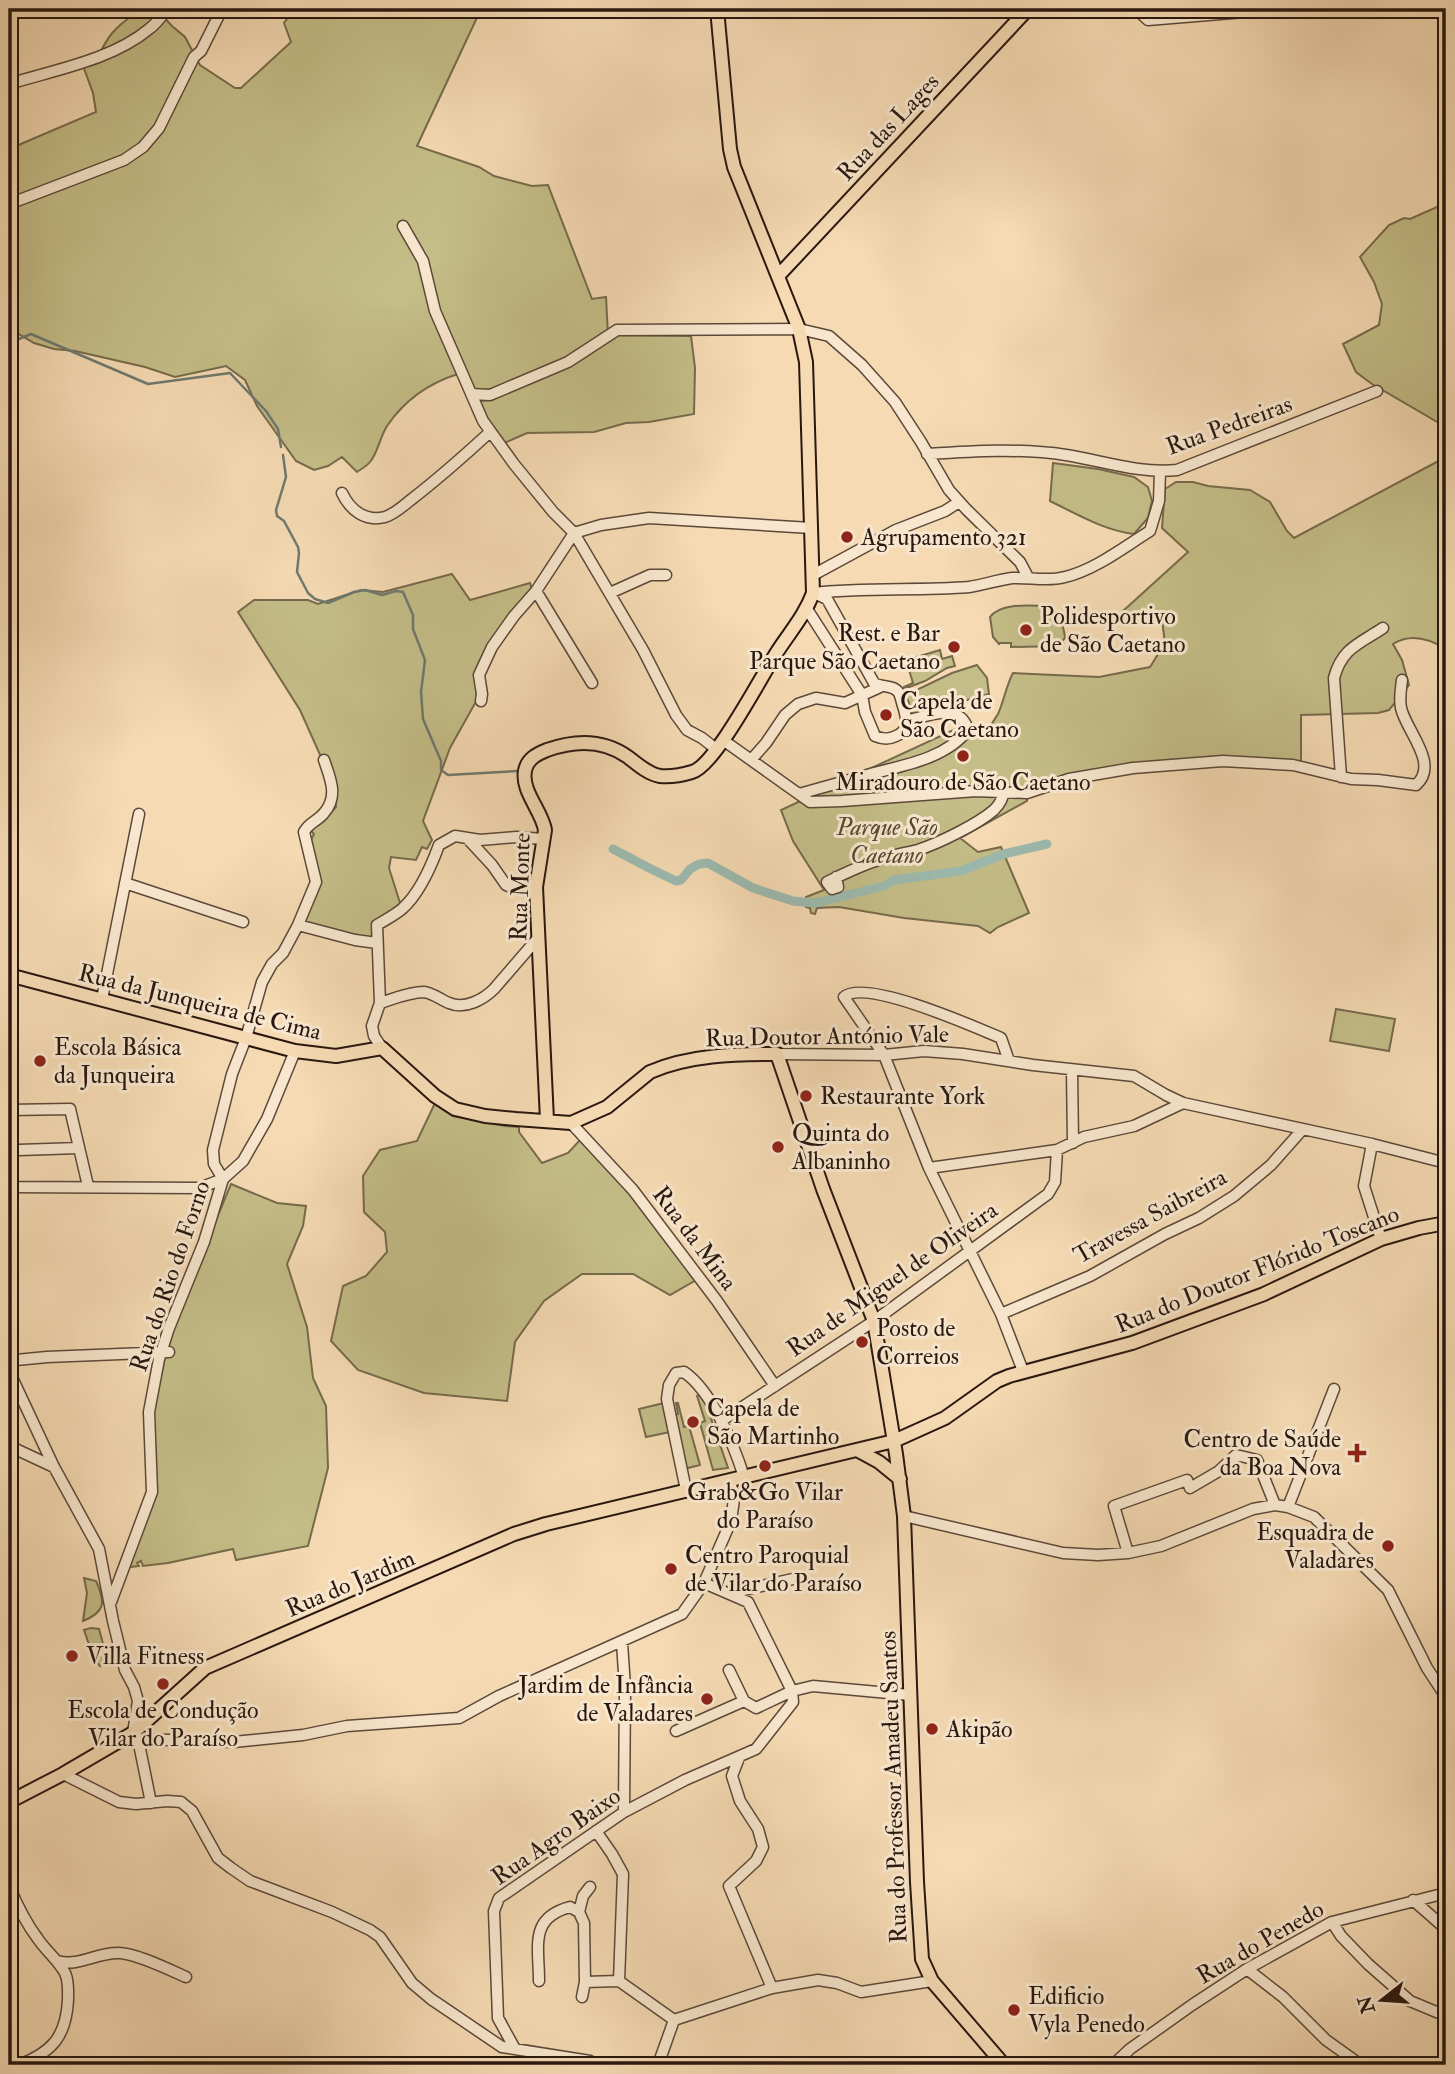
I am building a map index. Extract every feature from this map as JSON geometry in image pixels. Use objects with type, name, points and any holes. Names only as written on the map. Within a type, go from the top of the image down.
[{"type":"main road","points":[[717,9],[734,167],[799,329],[806,362],[811,528]]},
{"type":"main road","name":"Rua das Lages","points":[[779,275],[1028,9]]},
{"type":"main road","name":"Rua Monte","points":[[547,1120],[536,887],[544,822],[528,790],[524,772],[527,763],[540,752],[565,744],[602,743],[616,748],[650,773],[659,776],[697,771],[720,744],[778,650],[807,610],[813,593],[811,528]]},
{"type":"main road","name":"Rua da Junqueira de Cima","points":[[9,975],[295,1051],[336,1056],[382,1048]]},
{"type":"main road","points":[[382,1048],[435,1096],[455,1109],[485,1116],[571,1123]]},
{"type":"main road","name":"Rua Doutor António Vale","points":[[571,1123],[607,1107],[658,1068],[688,1060],[741,1054],[777,1054]]},
{"type":"main road","name":"Rua do Professor Amadeu Santos","points":[[777,1054],[823,1189],[874,1321],[894,1441],[904,1516],[921,1951],[924,1967],[932,1982],[1004,2065]]},
{"type":"main road","name":"Rua do Doutor Flórido Toscano","points":[[857,1450],[894,1441],[933,1424],[997,1381],[1023,1371],[1132,1343],[1264,1294],[1381,1239],[1446,1223]]},
{"type":"main road","points":[[857,1450],[879,1462],[900,1479]]},
{"type":"main road","name":"Rua do Jardim","points":[[9,1802],[136,1736],[205,1668],[514,1534],[546,1524],[857,1450]]},
{"type":"street","points":[[9,84],[111,52],[134,41],[152,27],[167,9]]},
{"type":"street","points":[[9,204],[124,160],[143,147],[159,128],[194,57],[201,51],[222,9]]},
{"type":"street","points":[[1136,9],[1148,20],[1280,9]]},
{"type":"street","points":[[403,226],[423,261],[435,311],[482,421],[553,512],[574,533],[643,650],[676,715],[687,730],[751,760],[810,802],[976,791],[1027,793],[1069,779],[1133,768],[1223,761],[1293,765],[1352,779],[1416,785],[1423,779],[1425,766],[1401,708],[1402,680]]},
{"type":"street","points":[[471,394],[490,395],[568,362],[617,330],[799,329],[829,336],[862,365],[894,402],[949,490],[1020,562],[1028,577],[971,587],[848,589],[813,593]]},
{"type":"street","name":"Rua Pedreiras","points":[[1028,577],[1043,580],[1066,577],[1094,565],[1150,531],[1159,501],[1160,472],[1177,470],[1377,391]]},
{"type":"street","points":[[342,493],[357,514],[373,519],[392,515],[490,432]]},
{"type":"street","points":[[927,454],[1002,450],[1064,455],[1160,472]]},
{"type":"street","points":[[813,575],[896,530],[959,502]]},
{"type":"street","points":[[481,701],[479,675],[492,647],[536,591],[574,533],[601,524],[649,518],[811,528]]},
{"type":"street","points":[[610,593],[650,575],[666,575]]},
{"type":"street","points":[[536,591],[592,683]]},
{"type":"street","points":[[813,593],[827,599],[874,683],[880,687]]},
{"type":"street","points":[[751,760],[785,715],[798,704],[816,698],[845,703],[862,695],[880,687],[893,688],[898,692],[908,721],[906,730],[887,739],[875,736],[865,712],[862,695],[807,610]]},
{"type":"street","points":[[1341,776],[1334,678],[1338,663],[1348,650],[1383,628]]},
{"type":"street","points":[[908,721],[946,711],[958,716],[967,728]]},
{"type":"street","points":[[967,728],[978,729]]},
{"type":"street","points":[[799,794],[921,760],[941,752],[962,737],[967,728]]},
{"type":"street","points":[[9,1168],[11,1187],[199,1188],[223,1179],[214,1164],[213,1150],[232,1074],[246,1038],[262,982],[272,964],[283,953],[316,882],[304,832],[308,824],[324,814],[333,800],[324,760]]},
{"type":"street","points":[[836,877],[882,858],[920,849],[948,837],[995,809],[1003,799],[1004,791]]},
{"type":"street","points":[[102,999],[139,814]]},
{"type":"street","points":[[382,1048],[374,1036],[372,1026],[380,1003],[377,925],[402,909],[413,895],[430,870],[439,845],[455,836],[468,839],[544,839]]},
{"type":"street","points":[[468,839],[506,884],[513,888],[536,887]]},
{"type":"street","points":[[125,883],[243,922]]},
{"type":"street","points":[[298,925],[377,943]]},
{"type":"street","points":[[380,1003],[423,992],[458,1006],[478,1001],[494,989],[538,938]]},
{"type":"street","points":[[1009,1061],[1001,1038],[949,1017],[886,995],[852,992],[844,997],[884,1055],[929,1168],[1001,1314],[1023,1371]]},
{"type":"street","name":"Rua do Rio do Forno","points":[[111,1602],[152,1492],[149,1412],[165,1353],[223,1179],[243,1161],[267,1119],[295,1051]]},
{"type":"street","name":"Rua Doutor António Vale","points":[[777,1054],[884,1055],[924,1051],[1134,1076],[1183,1103],[1446,1163]]},
{"type":"street","points":[[1072,1070],[1073,1143]]},
{"type":"street","points":[[929,1168],[1057,1150],[1107,1131],[1134,1126],[1183,1103]]},
{"type":"street","points":[[9,1110],[69,1109],[88,1186]]},
{"type":"street","points":[[1446,1115],[1446,1129]]},
{"type":"street","name":"Rua da Mina","points":[[571,1123],[633,1190],[717,1301],[775,1386]]},
{"type":"street","name":"Travessa Saibreira","points":[[1001,1314],[1090,1276],[1199,1218],[1234,1196],[1271,1165],[1302,1130]]},
{"type":"street","points":[[1372,1144],[1364,1186],[1381,1239]]},
{"type":"street","points":[[19,1150],[79,1148]]},
{"type":"street","name":"Rua de Miguel de Oliveira","points":[[720,1421],[874,1321],[1048,1194],[1055,1182],[1057,1150]]},
{"type":"street","points":[[9,1363],[47,1357],[165,1353]]},
{"type":"street","points":[[9,1371],[54,1467],[99,1549],[125,1670],[138,1701],[136,1736],[151,1803]]},
{"type":"street","points":[[686,1490],[667,1399],[669,1385],[676,1373],[684,1372],[693,1378],[704,1392],[736,1451],[744,1477]]},
{"type":"street","points":[[1288,1507],[1334,1389]]},
{"type":"street","points":[[9,1446],[54,1467]]},
{"type":"street","points":[[1128,1553],[1114,1506],[1186,1480],[1190,1488],[1219,1471],[1236,1455],[1256,1460],[1275,1506]]},
{"type":"street","points":[[136,1736],[234,1742],[347,1726],[459,1718],[499,1696],[682,1614],[704,1583],[731,1521],[734,1499],[730,1480]]},
{"type":"street","points":[[904,1516],[1063,1553],[1098,1555],[1128,1553],[1161,1546],[1253,1509],[1288,1507],[1314,1517],[1388,1590],[1427,1668],[1446,1697]]},
{"type":"street","points":[[103,1566],[122,1569]]},
{"type":"street","points":[[730,1593],[802,1577]]},
{"type":"street","points":[[704,1583],[748,1602],[791,1690]]},
{"type":"street","points":[[622,1643],[625,1687],[624,1812]]},
{"type":"street","points":[[729,1670],[744,1701],[756,1707],[791,1690],[813,1686],[910,1695]]},
{"type":"street","name":"Rua Agro Baixo","points":[[515,2049],[498,2018],[494,1911],[499,1898],[624,1812],[685,1780],[756,1749],[793,1702],[791,1690]]},
{"type":"street","points":[[676,1731],[744,1701]]},
{"type":"street","points":[[739,1758],[732,1776],[740,1801],[758,1829],[763,1847],[756,1861],[729,1886],[772,1988]]},
{"type":"street","points":[[63,1774],[119,1802],[181,1802],[192,1811],[218,1858],[231,1868],[250,1881],[332,1912],[370,1930],[380,1937],[412,1983],[430,1999],[502,2047],[595,2065]]},
{"type":"street","points":[[596,1831],[623,1874],[620,1981]]},
{"type":"street","points":[[9,1886],[21,1914],[38,1940],[57,1961],[67,1981],[66,2021],[59,2036],[42,2056],[19,2065]]},
{"type":"street","points":[[579,1912],[583,1895],[590,1887]]},
{"type":"street","name":"Rua do Penedo","points":[[1113,2065],[1130,2049],[1247,1969],[1332,1922],[1446,1893]]},
{"type":"street","points":[[1413,1900],[1446,1929]]},
{"type":"street","points":[[539,1981],[539,1930],[545,1920],[556,1911],[570,1907],[579,1912],[584,1923],[585,1982],[582,1997]]},
{"type":"street","points":[[1332,1922],[1368,1964],[1410,2001],[1446,2016]]},
{"type":"street","points":[[57,1961],[66,1964],[118,1952],[159,1964],[186,1977]]},
{"type":"street","points":[[1247,1969],[1283,1997],[1326,2040],[1361,2065]]},
{"type":"street","points":[[674,2020],[772,1988],[818,1980],[837,1983],[861,1992],[932,1982]]},
{"type":"street","points":[[585,1982],[620,1981],[674,2020]]},
{"type":"street","points":[[658,2065],[674,2020]]},
{"type":"green space","points":[[294,9],[481,9],[417,146],[479,167],[494,176],[532,186],[548,185],[592,299],[606,297],[608,335],[691,336],[695,368],[694,414],[626,423],[594,432],[527,433],[502,444],[458,374],[427,388],[409,401],[387,426],[370,462],[357,472],[342,457],[328,466],[314,470],[296,461],[257,406],[245,380],[226,366],[175,377],[145,367],[75,351],[54,349],[9,331],[9,149],[96,112],[93,93],[83,66],[96,62],[112,33],[137,12],[161,14],[185,37],[200,65],[235,88],[241,88],[291,42],[284,23]]},
{"type":"green space","points":[[1446,203],[1446,427],[1356,372],[1343,344],[1379,325],[1382,304],[1360,257],[1389,225]]},
{"type":"green space","name":"Parque São Caetano","points":[[1446,457],[1446,649],[1433,642],[1413,638],[1393,644],[1402,660],[1409,685],[1389,710],[1378,713],[1301,715],[1301,762],[1223,761],[1133,768],[1027,793],[1027,801],[960,838],[978,852],[1001,847],[1029,913],[990,933],[978,926],[839,907],[817,908],[815,914],[806,907],[806,897],[824,890],[793,841],[781,810],[962,726],[988,735],[1013,673],[1099,677],[1150,667],[1165,643],[1162,620],[1123,611],[1188,552],[1162,528],[1165,489],[1176,482],[1193,482],[1250,490],[1270,502],[1294,538]]},
{"type":"green space","points":[[1053,463],[1134,477],[1148,487],[1152,501],[1148,518],[1134,534],[1101,525],[1050,501]]},
{"type":"green space","points":[[452,574],[470,600],[530,583],[532,590],[483,657],[478,698],[450,748],[423,821],[432,840],[427,849],[422,847],[416,860],[391,857],[389,868],[401,906],[391,913],[374,939],[301,923],[319,883],[310,842],[314,834],[310,830],[324,821],[336,807],[334,786],[300,710],[238,612],[254,600],[308,600],[318,604],[361,590],[383,592]]},
{"type":"green space","points":[[1017,606],[1048,606],[1058,616],[1063,629],[1065,638],[1058,646],[1011,647],[1011,643],[999,644],[993,637],[990,617],[995,612]]},
{"type":"green space","points":[[940,650],[942,659],[952,656],[955,666],[904,689],[913,683],[909,670],[913,668],[910,659]]},
{"type":"green space","points":[[977,665],[987,678],[989,694],[913,715],[906,695],[952,673]]},
{"type":"green space","points":[[1336,1009],[1395,1019],[1389,1051],[1330,1041]]},
{"type":"green space","points":[[436,1101],[453,1116],[519,1127],[519,1132],[542,1163],[568,1153],[582,1138],[612,1170],[698,1279],[670,1295],[633,1274],[582,1274],[544,1301],[515,1342],[507,1401],[424,1393],[358,1370],[331,1341],[343,1286],[366,1276],[387,1252],[385,1232],[364,1212],[363,1176],[380,1150],[417,1141]]},
{"type":"green space","points":[[231,1184],[277,1203],[306,1206],[303,1226],[287,1264],[307,1327],[313,1378],[326,1406],[328,1468],[308,1546],[236,1560],[233,1549],[168,1563],[143,1566],[141,1561],[137,1563],[139,1566],[130,1567],[137,1538],[153,1504],[157,1486],[153,1414],[167,1348],[183,1299]]},
{"type":"green space","points":[[700,1395],[706,1404],[728,1468],[713,1470],[700,1423],[705,1421],[697,1396]]},
{"type":"green space","points":[[664,1403],[670,1432],[646,1437],[639,1409]]},
{"type":"green space","points":[[676,1403],[684,1427],[689,1426],[700,1465],[684,1469],[672,1416],[678,1414]]},
{"type":"green space","points":[[84,1578],[96,1581],[102,1606],[96,1614],[83,1621],[87,1593]]},
{"type":"green space","points":[[99,1629],[108,1662],[100,1666],[94,1659],[84,1630]]},
{"type":"waterway","points":[[9,343],[31,334],[148,384],[230,373],[266,411],[278,429],[281,447]]},
{"type":"waterway","points":[[283,455],[286,477],[276,510],[277,516],[284,521],[298,547],[297,572],[308,593],[315,599],[328,603],[365,590],[382,595],[403,592],[413,615],[413,629],[425,660],[421,692],[423,719],[441,761],[441,770],[448,775],[517,771]]},
{"type":"waterway","points":[[613,849],[676,881],[681,880],[690,869],[708,863],[753,888],[793,901],[816,903],[884,886],[894,880],[961,871],[1004,854],[1047,844]]},
{"type":"place","name":"Agrupamento 321","points":[[847,537]]},
{"type":"place","name":"Polidesportivo de São Caetano","points":[[1026,630]]},
{"type":"place","name":"Rest. e Bar Parque São Caetano","points":[[954,647]]},
{"type":"place","name":"Capela de São Caetano","points":[[886,715]]},
{"type":"place","name":"Miradouro de São Caetano","points":[[963,756]]},
{"type":"place","name":"Escola Básica da Junqueira","points":[[40,1061]]},
{"type":"place","name":"Restaurante York","points":[[806,1096]]},
{"type":"place","name":"Quinta do Albaninho","points":[[778,1147]]},
{"type":"place","name":"Posto de Correios","points":[[862,1342]]},
{"type":"place","name":"Capela de São Martinho","points":[[693,1422]]},
{"type":"place","name":"Centro de Saúde da Boa Nova","points":[[1357,1453]]},
{"type":"place","name":"Grab&Go Vilar do Paraíso","points":[[765,1466]]},
{"type":"place","name":"Esquadra de Valadares","points":[[1388,1546]]},
{"type":"place","name":"Centro Paroquial de Vilar do Paraíso","points":[[671,1569]]},
{"type":"place","name":"Villa Fitness","points":[[72,1656]]},
{"type":"place","name":"Escola de Condução Vilar do Paraíso","points":[[163,1684]]},
{"type":"place","name":"Jardim de Infância de Valadares","points":[[707,1699]]},
{"type":"place","name":"Akipão","points":[[932,1729]]},
{"type":"place","name":"Edificio Vyla Penedo","points":[[1014,2010]]}]
